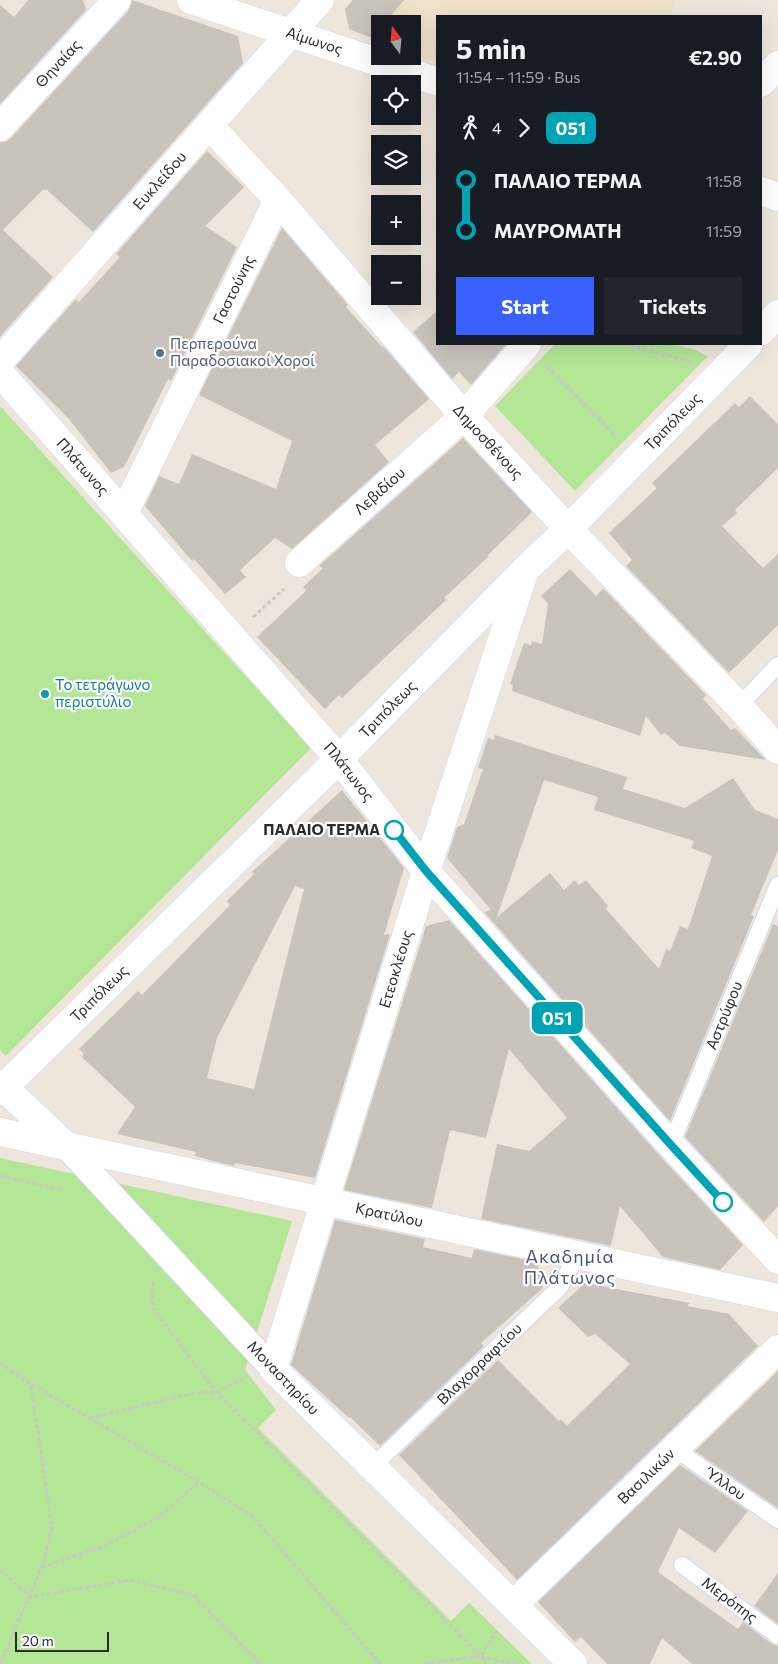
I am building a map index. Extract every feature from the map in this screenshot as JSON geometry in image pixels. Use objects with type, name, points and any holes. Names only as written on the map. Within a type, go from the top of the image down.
[{"type":"street","name":"Θηναίας","points":[[0,127],[117,0]]},
{"type":"street","name":"Αίμωνος","points":[[191,0],[436,81]]},
{"type":"street","name":"Ευκλείδου","points":[[0,361],[320,0]]},
{"type":"street","points":[[762,82],[778,65]]},
{"type":"street","name":"Δημοσθένους","points":[[209,125],[278,200],[464,416],[568,529],[739,706],[778,750]]},
{"type":"street","points":[[762,191],[778,196]]},
{"type":"street","name":"Γαστούνης","points":[[124,513],[278,200]]},
{"type":"street","points":[[762,330],[778,314]]},
{"type":"street","name":"Λεβιδίου","points":[[299,563],[464,416],[526,345]]},
{"type":"street","name":"Τριπόλεως","points":[[1,1088],[339,758],[568,529],[748,345]]},
{"type":"street","name":"Πλάτωνος","points":[[0,373],[339,758],[426,871],[671,1145],[778,1260]]},
{"type":"street","name":"Ετεοκλέους","points":[[273,1369],[426,871],[525,570]]},
{"type":"street","name":"Μοναστηρίου","points":[[1,1088],[66,1146],[273,1369],[573,1664]]},
{"type":"street","name":"Κρατύλου","points":[[0,1132],[778,1298]]},
{"type":"street","name":"Βασιλικών","points":[[514,1604],[778,1349]]},
{"type":"lane","points":[[739,706],[778,666]]},
{"type":"lane","name":"Αστρύφου","points":[[671,1145],[778,885]]},
{"type":"lane","name":"Βλαχορραφτίου","points":[[372,1468],[560,1287],[577,1255]]},
{"type":"lane","name":"Ύλλου","points":[[675,1449],[778,1520]]},
{"type":"lane","name":"Μερόπης","points":[[682,1564],[778,1636]]},
{"type":"path","points":[[526,345],[637,457]]},
{"type":"path","points":[[628,345],[723,370]]},
{"type":"path","points":[[232,636],[291,582],[299,563]]},
{"type":"path","points":[[0,1176],[64,1189],[71,1196]]},
{"type":"path","points":[[154,1280],[152,1307],[217,1393],[481,1656],[486,1664]]},
{"type":"path","points":[[0,1363],[32,1384],[199,1482],[252,1516],[380,1664]]},
{"type":"path","points":[[90,1418],[199,1392],[217,1393],[243,1378]]},
{"type":"path","points":[[0,1664],[42,1566],[52,1529],[32,1384]]},
{"type":"path","points":[[42,1566],[104,1546],[158,1518],[199,1482]]},
{"type":"path","points":[[0,1569],[30,1596]]},
{"type":"path","points":[[30,1596],[130,1580],[193,1595],[260,1664]]},
{"type":"path","points":[[481,1656],[514,1604]]},
{"type":"path","points":[[424,1664],[481,1656],[517,1664]]},
{"type":"shaded area","points":[[353,0],[675,0],[671,15],[436,15],[436,63],[421,56],[421,15],[371,15],[371,38],[354,31],[354,26],[349,27],[345,10],[349,9],[348,5]]},
{"type":"green space","points":[[554,345],[676,345],[708,356],[575,491],[495,406]]},
{"type":"green space","points":[[0,406],[311,748],[6,1056],[0,1050]]},
{"type":"green space","points":[[0,1158],[292,1221],[245,1370],[276,1410],[258,1428],[451,1621],[469,1603],[532,1664],[0,1664]]},
{"type":"building","points":[[28,0],[83,0],[86,10],[0,104],[0,5],[14,17]]},
{"type":"building","points":[[132,0],[238,36],[243,63],[93,232],[46,189],[3,230],[53,277],[0,337],[0,142],[5,142],[11,138],[128,11]]},
{"type":"building","points":[[353,0],[404,0],[392,15],[371,15],[371,38],[349,29],[345,9]]},
{"type":"building","points":[[207,151],[244,187],[205,226],[237,247],[171,381],[168,379],[124,467],[111,473],[69,419],[16,366],[76,299],[79,302],[120,257],[116,254]]},
{"type":"building","points":[[282,228],[348,305],[346,307],[429,399],[375,445],[389,462],[292,549],[275,538],[240,570],[246,577],[225,594],[194,559],[192,561],[145,506],[159,476],[179,484],[192,454],[276,489],[292,441],[199,395]]},
{"type":"building","points":[[436,312],[436,345],[505,345],[471,385],[459,372],[452,379],[413,332]]},
{"type":"building","points":[[750,396],[778,424],[778,468],[735,510],[737,513],[722,526],[763,568],[778,554],[778,625],[729,673],[626,566],[632,560],[609,533],[657,488],[652,483],[735,403],[739,407]]},
{"type":"building","points":[[463,438],[532,512],[444,598],[446,600],[342,698],[339,695],[325,709],[257,637],[306,591],[303,587],[323,568],[319,566]]},
{"type":"building","points":[[570,569],[596,596],[603,588],[706,695],[703,699],[731,730],[735,728],[766,760],[680,746],[665,733],[661,735],[646,716],[640,736],[512,691],[513,685],[510,684],[524,643],[531,645],[532,641],[542,644],[548,604],[541,596]]},
{"type":"building","points":[[495,735],[627,777],[623,789],[685,808],[733,778],[755,810],[778,819],[778,850],[751,915],[754,916],[670,1121],[484,912],[491,910],[447,858],[457,827],[464,824],[483,769],[478,768],[488,738],[494,740]],"holes":[[[544,780],[598,797],[594,810],[694,841],[691,848],[712,856],[688,929],[680,926],[670,951],[666,949],[659,969],[606,909],[608,906],[586,880],[579,885],[575,880],[564,890],[550,873],[497,917]]]},
{"type":"building","points":[[342,790],[404,868],[384,935],[390,934],[315,1178],[235,1163],[234,1166],[195,1156],[196,1152],[117,1134],[135,1107],[82,1057],[84,1054],[79,1049],[138,991],[142,995],[230,905],[227,901],[254,874],[252,872]],"holes":[[[295,886],[304,889],[254,1089],[207,1078],[217,1038]]]},
{"type":"building","points":[[449,920],[659,1155],[743,1245],[720,1270],[663,1257],[620,1206],[611,1246],[481,1219],[497,1144],[529,1151],[567,1118],[509,1049],[486,1138],[450,1130],[432,1208],[344,1190],[426,926]]},
{"type":"building","points":[[773,924],[778,926],[778,1206],[764,1222],[685,1137]]},
{"type":"building","points":[[335,1220],[425,1239],[423,1247],[472,1258],[474,1249],[537,1262],[543,1288],[481,1343],[484,1346],[380,1446],[291,1365]]},
{"type":"building","points":[[585,1283],[690,1303],[687,1306],[729,1314],[758,1346],[517,1580],[399,1455],[498,1360],[559,1421],[561,1419],[567,1426],[630,1364],[595,1334],[588,1337],[558,1308]]},
{"type":"building","points":[[778,1371],[778,1508],[695,1451]]},
{"type":"building","points":[[680,1465],[748,1511],[715,1553],[679,1528],[658,1572],[738,1629],[743,1622],[772,1644],[778,1646],[778,1664],[692,1664],[662,1638],[650,1664],[607,1664],[581,1637],[575,1642],[538,1602]]},
{"type":"building","points":[[778,1573],[778,1624],[754,1606]]},
{"type":"bus line","name":"051","points":[[394,830],[426,871],[723,1202]]},
{"type":"place","name":"Περπερούνα Παραδοσιακοί Χοροί","points":[[160,353]]},
{"type":"place","name":"Το τετράγωνο περιστύλιο","points":[[45,694]]},
{"type":"place","name":"ΠΑΛΑΙΟ ΤΕΡΜΑ","points":[[394,830]]},
{"type":"district","name":"Ακαδημία Πλάτωνος","points":[[570,1267]]}]
